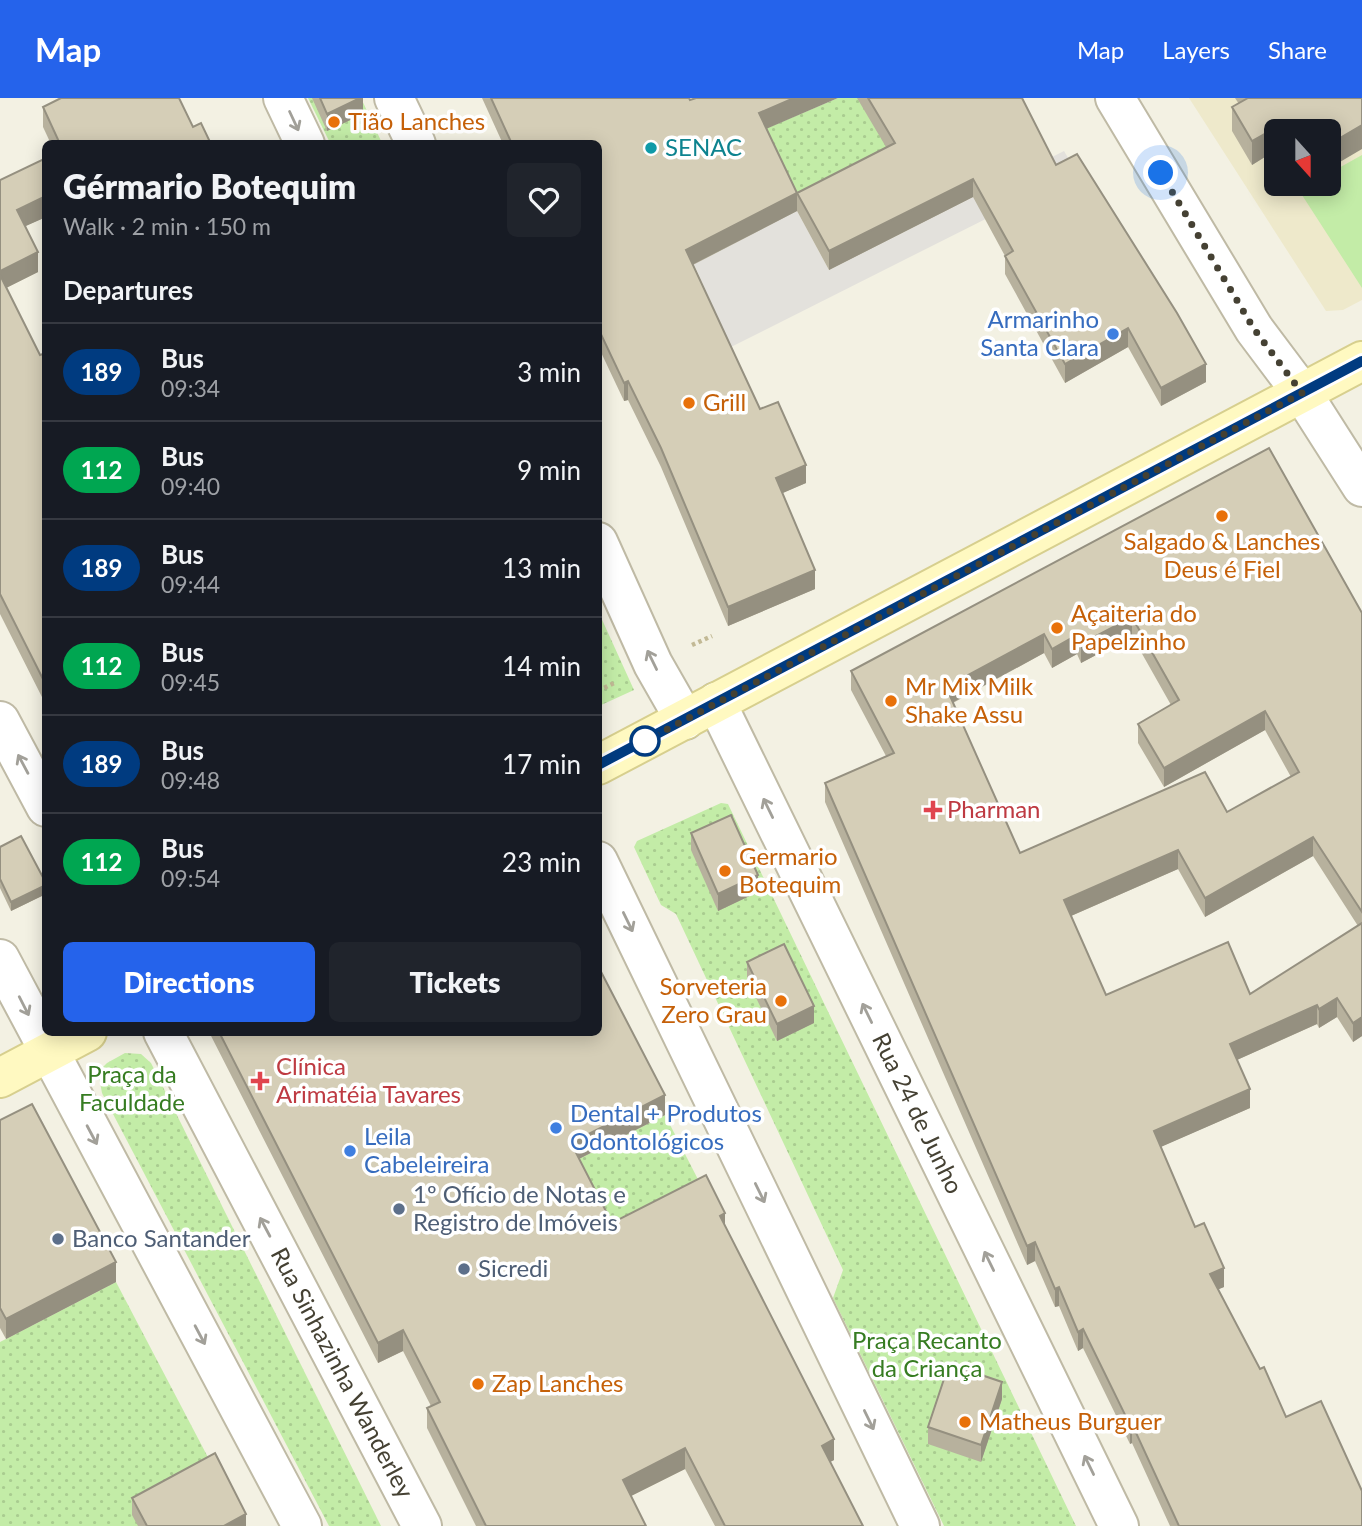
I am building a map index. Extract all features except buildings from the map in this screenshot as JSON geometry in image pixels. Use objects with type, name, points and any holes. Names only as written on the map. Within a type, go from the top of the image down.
[{"type":"main road","points":[[602,763],[1362,361]]},
{"type":"main road","points":[[0,1078],[80,1036]]},
{"type":"street","points":[[283,98],[303,140]]},
{"type":"street","points":[[394,98],[414,140]]},
{"type":"street","points":[[1115,98],[1254,329],[1302,393],[1362,487]]},
{"type":"street","name":"Rua 24 de Junho","points":[[602,551],[653,664],[701,711],[1119,1526]]},
{"type":"street","points":[[0,721],[42,800]]},
{"type":"street","points":[[602,869],[920,1526]]},
{"type":"street","points":[[0,959],[302,1526]]},
{"type":"street","name":"Rua Sinhazinha Wanderley","points":[[165,1036],[422,1526]]},
{"type":"path","points":[[688,647],[712,636]]},
{"type":"shaded area","points":[[1189,98],[1362,98],[1362,300],[1343,310],[1326,311]]},
{"type":"shaded area","points":[[1064,151],[1077,173],[731,347],[694,264],[797,211],[829,270]]},
{"type":"green space","points":[[308,98],[361,98],[381,140],[329,140]]},
{"type":"green space","points":[[838,98],[898,98],[895,162],[797,211],[773,161],[715,187],[740,240],[703,260],[668,170]]},
{"type":"green space","points":[[1362,155],[1362,288],[1303,196],[1341,196],[1341,167]]},
{"type":"green space","points":[[602,620],[634,690],[602,704]]},
{"type":"green space","name":"Praça Recanto da Criança","points":[[721,803],[728,804],[1076,1526],[944,1526],[833,1298],[843,1270],[676,914],[661,905],[634,847],[637,841]]},
{"type":"green space","name":"Praça da Faculdade","points":[[125,1053],[141,1054],[151,1063],[381,1526],[329,1526],[102,1093],[98,1072],[107,1063]]},
{"type":"green space","points":[[665,1115],[706,1195],[612,1244],[571,1163]]},
{"type":"green space","points":[[116,1282],[244,1526],[0,1526],[0,1342]]},
{"type":"bus line","name":"189","points":[[602,763],[1362,361]]},
{"type":"place","name":"Tião Lanches","points":[[334,122]]},
{"type":"place","name":"SENAC","points":[[651,148]]},
{"type":"place","name":"Armarinho Santa Clara","points":[[1113,334]]},
{"type":"place","name":"Grill","points":[[689,403]]},
{"type":"place","name":"Salgado & Lanches Deus é Fiel","points":[[1222,516]]},
{"type":"place","name":"Açaiteria do Papelzinho","points":[[1057,628]]},
{"type":"place","name":"Mr Mix Milk Shake Assu","points":[[891,701]]},
{"type":"place","name":"Pharman","points":[[933,810]]},
{"type":"place","name":"Germario Botequim","points":[[725,871]]},
{"type":"place","name":"Sorveteria Zero Grau","points":[[781,1001]]},
{"type":"place","name":"Clínica Arimatéia Tavares","points":[[260,1081]]},
{"type":"place","name":"Dental + Produtos Odontológicos","points":[[556,1128]]},
{"type":"place","name":"Leila Cabeleireira","points":[[350,1151]]},
{"type":"place","name":"1º Ofício de Notas e Registro de Imóveis","points":[[399,1209]]},
{"type":"place","name":"Banco Santander","points":[[58,1239]]},
{"type":"place","name":"Sicredi","points":[[464,1269]]},
{"type":"place","name":"Zap Lanches","points":[[478,1384]]},
{"type":"place","name":"Matheus Burguer","points":[[965,1422]]},
{"type":"route","points":[[645,741],[1302,393],[1254,329],[1161,173]]}]
